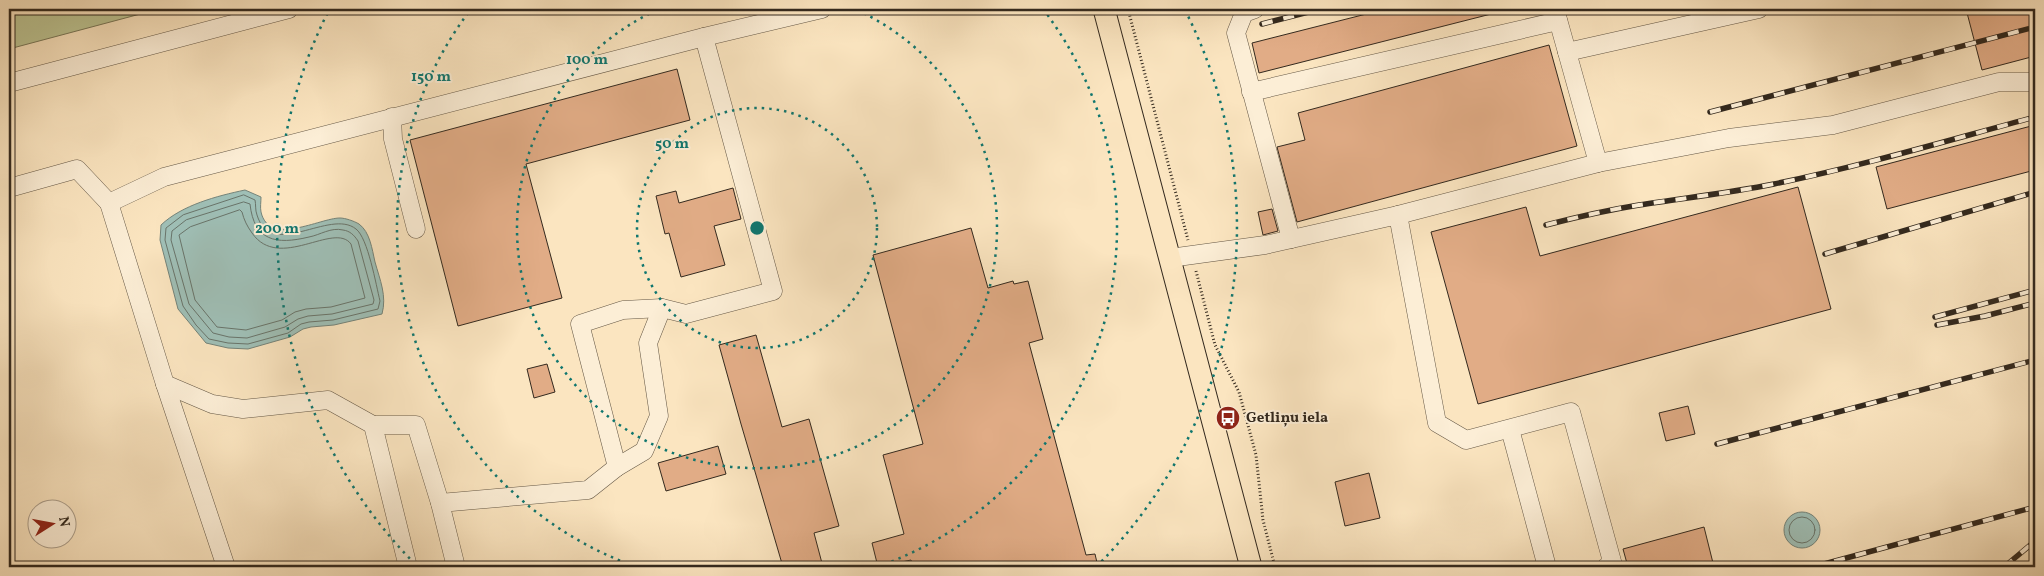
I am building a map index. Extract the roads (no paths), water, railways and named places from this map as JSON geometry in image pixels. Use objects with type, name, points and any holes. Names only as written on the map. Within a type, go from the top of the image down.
[{"type":"main road","points":[[1104,9],[1252,567]]},
{"type":"street","points":[[9,83],[289,9]]},
{"type":"street","points":[[109,203],[164,177],[704,37],[822,9]]},
{"type":"street","points":[[1255,9],[1244,13],[1236,33],[1291,239]]},
{"type":"street","points":[[1567,52],[1759,9]]},
{"type":"street","points":[[1252,92],[1557,15],[1598,162]]},
{"type":"street","points":[[617,467],[580,324],[623,310],[662,308],[686,314],[773,291],[704,37]]},
{"type":"street","points":[[1170,258],[1234,250],[1291,239],[1398,215],[1598,162],[1646,155],[1729,138],[1833,126],[1999,82],[2035,82]]},
{"type":"street","points":[[392,118],[393,139],[416,229]]},
{"type":"street","points":[[9,188],[76,169],[109,203],[165,384],[226,567]]},
{"type":"street","points":[[1398,215],[1437,423],[1466,440],[1571,412],[1613,565],[1606,567]]},
{"type":"street","points":[[440,503],[588,490],[617,467],[644,451],[659,416],[648,343],[662,308]]},
{"type":"street","points":[[165,384],[212,404],[243,409],[328,400],[373,424],[416,426],[440,503],[456,567]]},
{"type":"street","points":[[373,424],[408,567]]},
{"type":"street","points":[[1510,429],[1547,567]]},
{"type":"water","points":[[245,190],[261,197],[261,212],[266,222],[274,228],[296,228],[340,218],[363,227],[370,241],[381,282],[384,301],[382,314],[334,325],[303,329],[290,337],[248,349],[228,348],[206,343],[178,309],[160,240],[161,225],[169,218],[189,207],[212,198]]},
{"type":"water","points":[[1802,512],[1809,513],[1815,517],[1819,523],[1819,537],[1815,543],[1809,547],[1802,548],[1795,547],[1789,543],[1785,537],[1784,530],[1785,523],[1789,517],[1795,513]]},
{"type":"railway","points":[[1262,24],[1320,9]]},
{"type":"railway","points":[[1710,112],[2035,27]]},
{"type":"railway","points":[[1546,225],[1616,209],[1740,190],[1807,177],[2035,117]]},
{"type":"railway","points":[[1825,254],[2035,192]]},
{"type":"railway","points":[[1935,317],[2035,290]]},
{"type":"railway","points":[[1937,325],[1985,316],[2035,303]]},
{"type":"railway","points":[[1717,444],[2035,360]]},
{"type":"railway","points":[[1813,567],[2035,507]]},
{"type":"railway","points":[[2004,567],[2035,541]]},
{"type":"place","name":"Getliņu iela","points":[[1228,418]]}]
